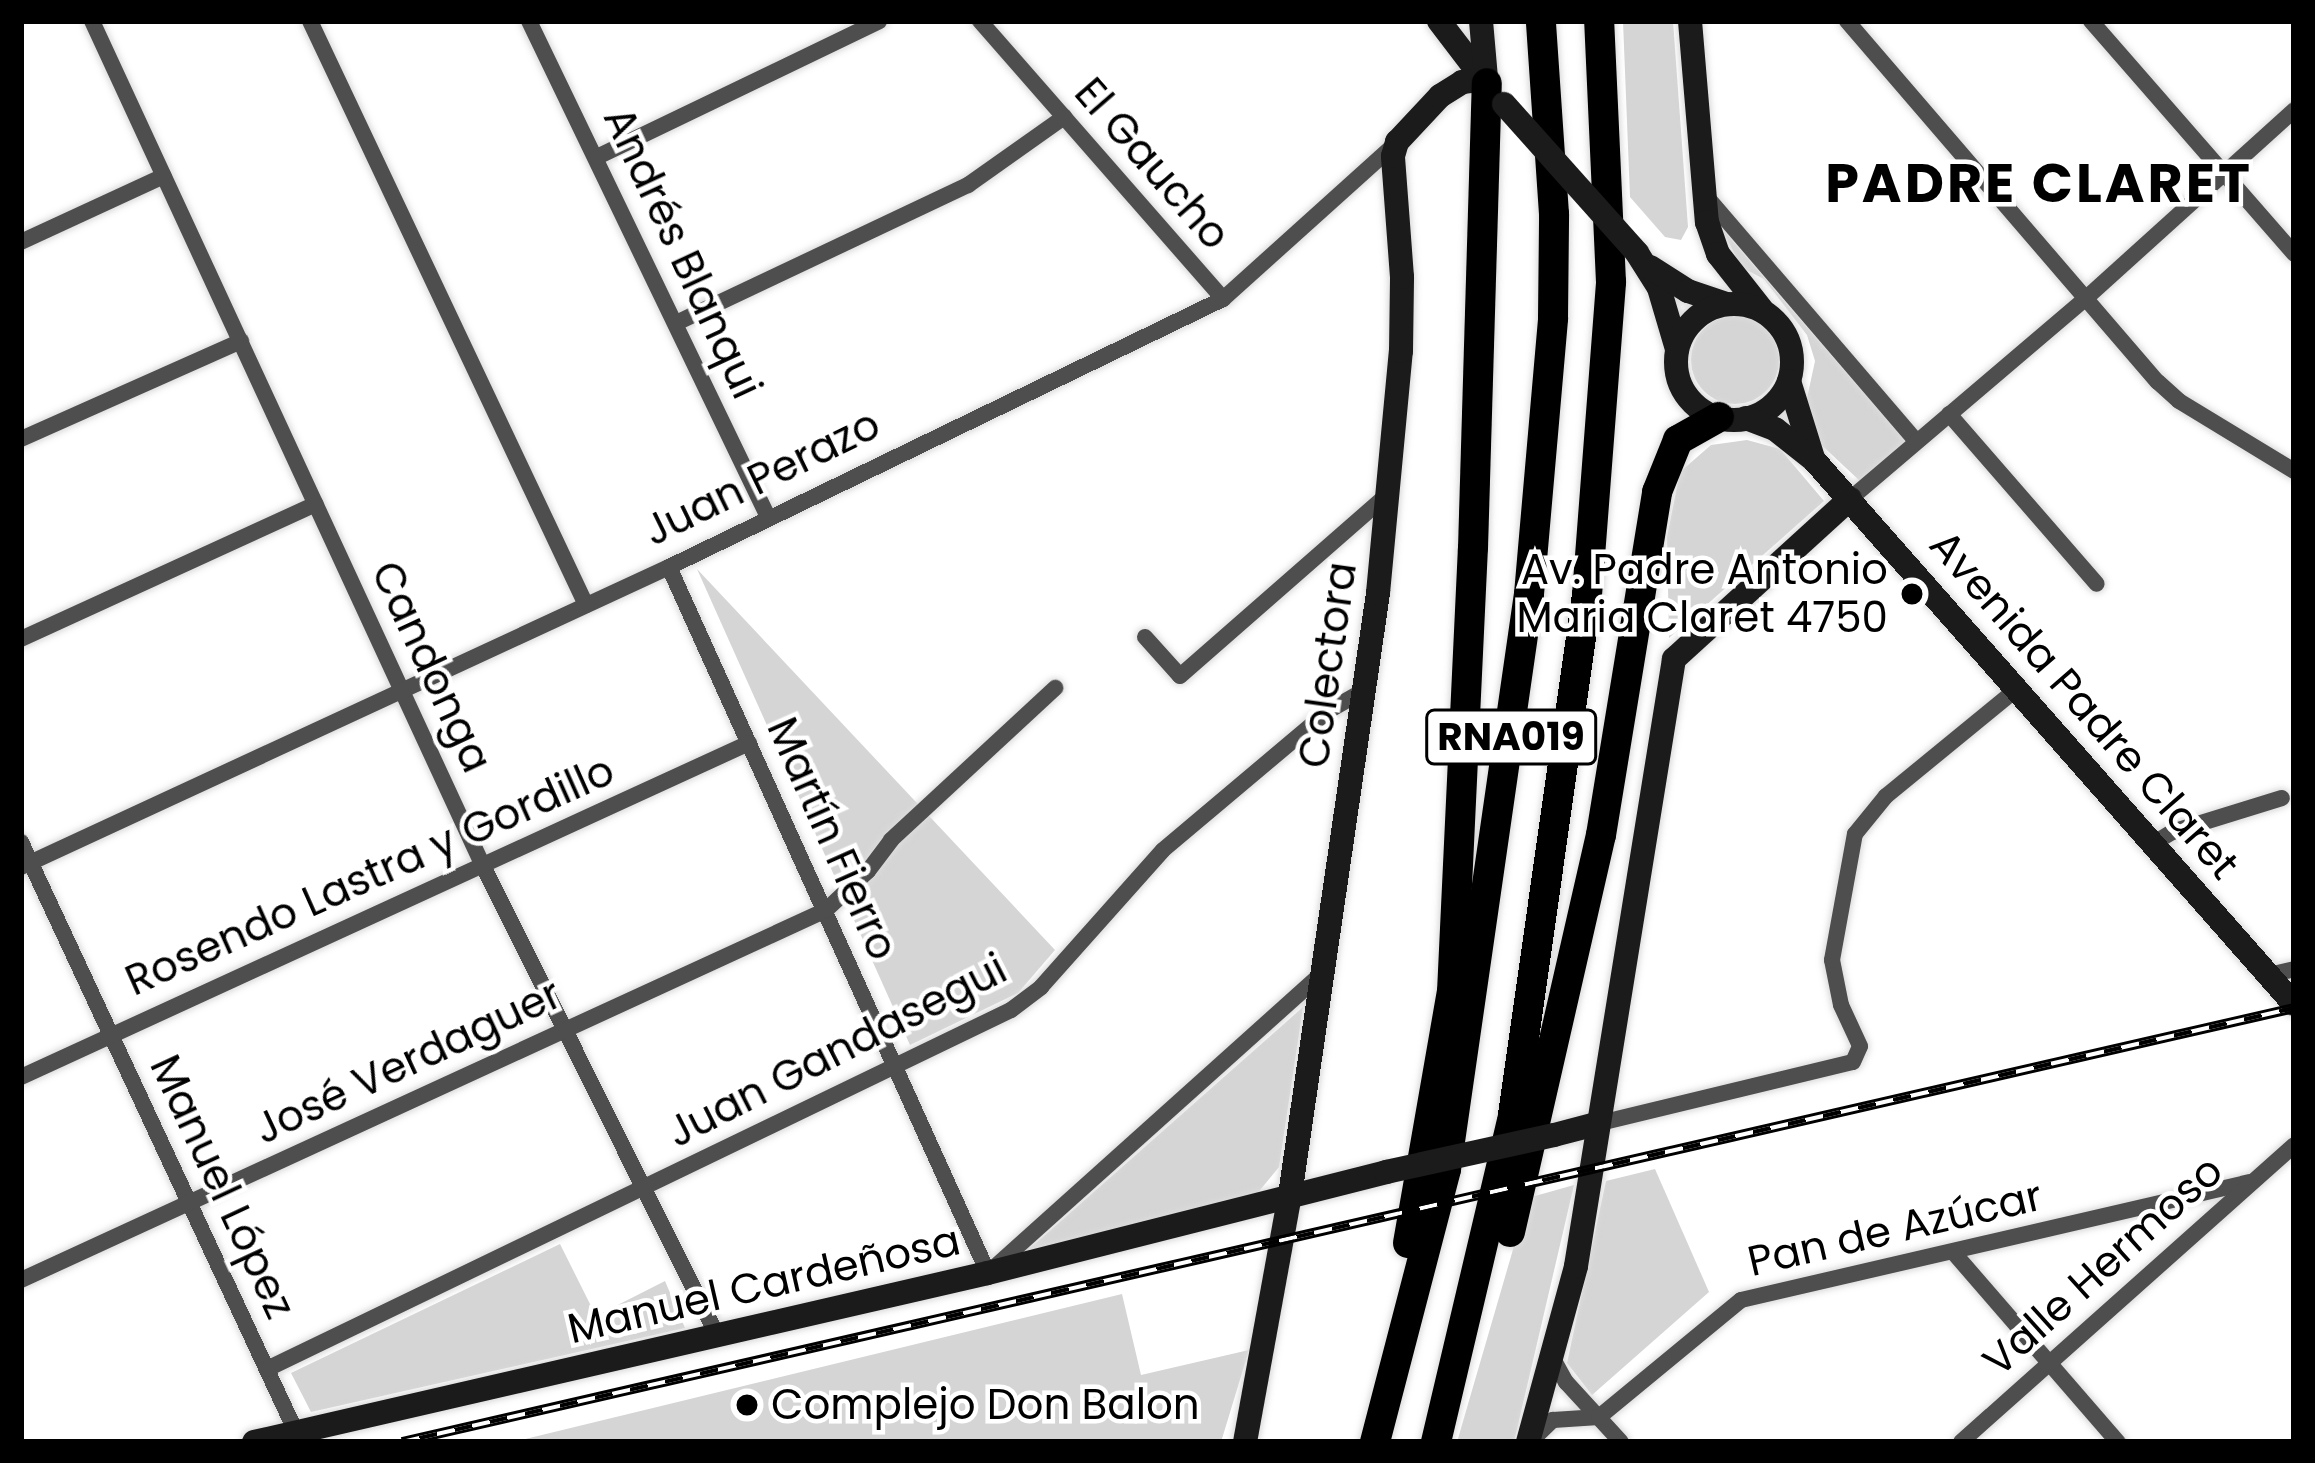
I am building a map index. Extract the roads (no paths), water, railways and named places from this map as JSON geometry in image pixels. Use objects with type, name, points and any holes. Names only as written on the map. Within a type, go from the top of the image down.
[{"type":"highway","name":"RNA019","points":[[1375,1442],[1446,1169],[1541,488],[1554,214],[1541,21]]},
{"type":"highway","name":"RNA019","points":[[1436,1442],[1514,1115],[1598,492],[1612,281],[1599,21]]},
{"type":"highway","points":[[1393,1384],[1401,1274],[1440,1082],[1451,992],[1497,112]]},
{"type":"highway","points":[[1455,1371],[1504,1259],[1583,921],[1662,472],[1685,433],[1733,418]]},
{"type":"main road","points":[[1439,21],[1497,112],[1643,259],[1688,291],[1764,312]]},
{"type":"main road","points":[[1480,21],[1497,112]]},
{"type":"main road","points":[[1643,259],[1672,322],[1685,391],[1733,418],[1776,402],[1789,381],[1790,343],[1714,246],[1703,192],[1690,21]]},
{"type":"main road","name":"Juan Perazo","points":[[1397,142],[1450,87],[1497,112]]},
{"type":"main road","name":"Colectora","points":[[1245,1442],[1290,1196],[1365,691],[1389,493],[1402,320],[1393,171],[1397,142]]},
{"type":"main road","points":[[1678,351],[1694,320],[1727,304]]},
{"type":"main road","name":"Avenida Padre Claret","points":[[1789,381],[1814,460]]},
{"type":"main road","name":"Avenida Padre Claret","points":[[1733,418],[1775,429],[1814,460],[2154,843],[2282,972],[2294,1004]]},
{"type":"main road","points":[[1529,1442],[1576,1266],[1596,1124],[1634,928],[1668,675],[1684,646],[1850,499]]},
{"type":"main road","name":"Manuel Cardeñosa","points":[[254,1442],[718,1337],[1596,1124]]},
{"type":"street","name":"Candonga","points":[[92,21],[483,866],[718,1337]]},
{"type":"street","points":[[310,21],[586,605]]},
{"type":"street","name":"Andrés Blanqui","points":[[530,21],[768,518]]},
{"type":"street","points":[[597,157],[879,21]]},
{"type":"street","name":"El Gaucho","points":[[980,21],[1222,299]]},
{"type":"street","points":[[1846,21],[2084,300],[2179,401],[2294,471]]},
{"type":"street","points":[[2090,21],[2294,254]]},
{"type":"street","points":[[1850,499],[2084,300],[2294,110]]},
{"type":"street","points":[[676,323],[968,185],[1064,117]]},
{"type":"street","name":"Juan Perazo","points":[[26,865],[669,567],[1222,299],[1397,142]]},
{"type":"street","points":[[21,242],[164,176]]},
{"type":"street","points":[[1703,192],[1916,441]]},
{"type":"street","points":[[21,439],[242,341]]},
{"type":"street","points":[[1949,414],[2097,584]]},
{"type":"street","points":[[1145,637],[1180,676],[1389,493]]},
{"type":"street","points":[[21,639],[316,504]]},
{"type":"street","name":"Martín Fierro","points":[[669,567],[988,1273]]},
{"type":"street","name":"José Verdaguer","points":[[21,1280],[826,910],[868,871],[891,840],[1055,688]]},
{"type":"street","points":[[1596,1124],[1845,1065],[1857,1055],[1858,1039],[1841,1005],[1832,960],[1855,834],[1886,796],[2018,688]]},
{"type":"street","name":"Juan Gandasegui","points":[[267,1369],[1028,999],[1163,850],[1328,711],[1365,691]]},
{"type":"street","name":"Rosendo Lastra y Gordillo","points":[[21,1077],[749,743]]},
{"type":"street","points":[[2154,843],[2172,832],[2282,798]]},
{"type":"street","name":"Manuel López","points":[[21,842],[26,865],[111,1034],[296,1432]]},
{"type":"street","points":[[988,1273],[1322,973]]},
{"type":"street","name":"Valle Hermoso","points":[[1961,1442],[2294,1145]]},
{"type":"street","name":"Pan de Azúcar","points":[[1529,1442],[1553,1420],[1598,1417],[1741,1300],[2250,1182]]},
{"type":"street","points":[[1954,1252],[2118,1442]]},
{"type":"street","points":[[1552,1357],[1566,1382],[1621,1442]]},
{"type":"railway","points":[[402,1442],[2294,1008]]},
{"type":"place","name":"Av. Padre Antonio Maria Claret 4750","points":[[1912,594]]},
{"type":"place","name":"Complejo Don Balon","points":[[747,1405]]},
{"type":"district","name":"PADRE CLARET","points":[[2039,183]]}]
